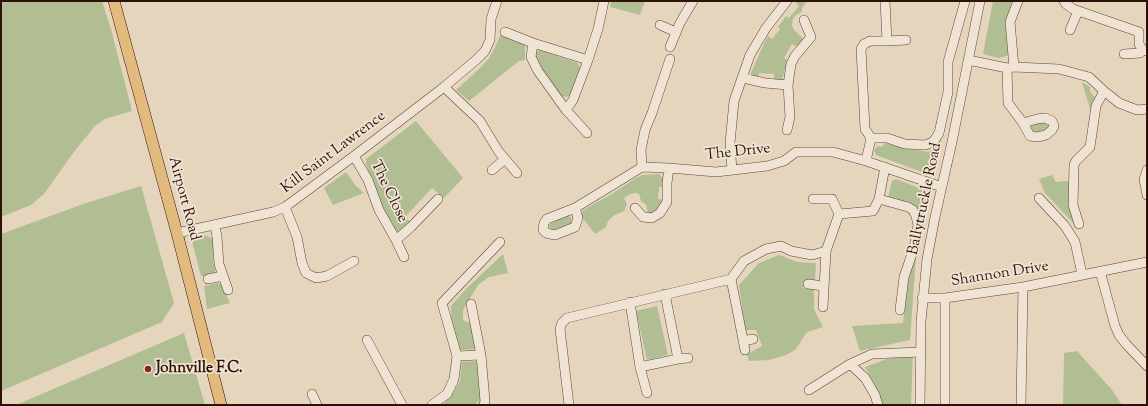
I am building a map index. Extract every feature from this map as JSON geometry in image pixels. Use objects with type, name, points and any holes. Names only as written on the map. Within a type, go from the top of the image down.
[{"type":"main road","name":"Airport Road","points":[[114,1],[222,405]]},
{"type":"street","name":"Kill Saint Lawrence","points":[[177,233],[273,212],[285,207],[444,87],[476,60],[484,51],[490,40],[491,19],[497,1]]},
{"type":"street","points":[[566,110],[573,100],[588,60],[598,29],[604,1]]},
{"type":"street","points":[[670,47],[676,32],[693,1]]},
{"type":"street","points":[[732,170],[730,143],[734,101],[750,54],[766,28],[787,1]]},
{"type":"street","points":[[885,1],[886,41]]},
{"type":"street","points":[[871,138],[887,138],[906,144],[926,144],[934,141],[939,133],[948,92],[948,62],[965,1]]},
{"type":"street","name":"Ballytruckle Road","points":[[920,405],[922,298],[931,235],[980,1]]},
{"type":"street","points":[[1018,1],[1010,22],[1008,103],[1022,123]]},
{"type":"street","points":[[1064,1],[1066,4],[1078,11],[1143,30],[1139,44],[1145,50],[1140,53],[1124,54]]},
{"type":"street","points":[[1070,30],[1078,11]]},
{"type":"street","points":[[787,130],[790,117],[788,85],[791,64],[795,56],[812,37],[804,20]]},
{"type":"street","points":[[660,25],[676,32]]},
{"type":"street","points":[[505,32],[533,43],[588,60]]},
{"type":"street","points":[[866,161],[871,138],[865,129],[861,49],[864,44],[870,41],[906,40]]},
{"type":"street","points":[[533,43],[532,57],[538,70],[566,110],[587,133]]},
{"type":"street","points":[[575,208],[642,168],[641,150],[645,130],[670,58]]},
{"type":"street","points":[[968,60],[1010,67],[1059,69],[1090,77],[1119,103],[1137,110],[1147,109]]},
{"type":"street","points":[[743,78],[765,83],[788,85]]},
{"type":"street","points":[[444,87],[480,122],[505,159],[517,173]]},
{"type":"street","points":[[1079,224],[1073,205],[1074,165],[1076,161],[1090,148],[1096,106],[1104,91]]},
{"type":"street","name":"The Drive","points":[[642,168],[669,168],[716,172],[752,168],[784,161],[796,152],[833,152],[885,167],[942,187]]},
{"type":"street","name":"The Close","points":[[354,156],[368,180],[379,210],[404,257]]},
{"type":"street","points":[[492,170],[505,159]]},
{"type":"street","points":[[840,214],[873,211],[879,200],[885,167]]},
{"type":"street","points":[[635,208],[644,217],[652,218],[660,213],[667,202],[669,168]]},
{"type":"street","points":[[1147,170],[1144,179],[1147,195]]},
{"type":"street","points":[[813,199],[832,198],[840,214],[826,251],[823,307]]},
{"type":"street","points":[[1039,198],[1065,226],[1075,242],[1082,274]]},
{"type":"street","name":"The Close","points":[[396,240],[411,228],[438,199]]},
{"type":"street","points":[[879,200],[908,207],[913,210],[918,225],[914,248],[904,277],[900,310]]},
{"type":"street","points":[[285,207],[297,237],[302,263],[306,273],[316,278],[327,276],[354,261]]},
{"type":"street","points":[[215,224],[218,258],[228,290]]},
{"type":"street","points":[[432,405],[447,394],[454,379],[456,356],[442,304],[500,242]]},
{"type":"street","points":[[569,405],[560,329],[562,323],[567,318],[731,279],[744,260],[766,249],[781,246],[791,251],[812,255],[826,251]]},
{"type":"street","name":"Shannon Drive","points":[[922,298],[945,298],[1023,287],[1147,262]]},
{"type":"street","points":[[1100,271],[1115,326],[1119,335],[1147,366]]},
{"type":"street","points":[[208,279],[223,276]]},
{"type":"street","points":[[731,279],[744,345],[753,339]]},
{"type":"street","points":[[808,284],[824,286]]},
{"type":"street","points":[[1021,405],[1023,287]]},
{"type":"street","points":[[665,294],[678,359]]},
{"type":"street","points":[[945,298],[945,405]]},
{"type":"street","points":[[630,302],[640,367],[647,393]]},
{"type":"street","points":[[471,304],[481,355],[485,401],[484,405]]},
{"type":"street","points":[[367,340],[402,405]]},
{"type":"street","points":[[809,390],[850,364],[872,354],[920,352]]},
{"type":"street","points":[[456,356],[481,355]]},
{"type":"street","points":[[640,367],[688,358]]},
{"type":"street","points":[[850,364],[865,378],[875,395],[878,405]]},
{"type":"street","points":[[312,394],[317,405]]},
{"type":"green space","points":[[1,1],[102,1],[111,29],[132,111],[105,119],[95,126],[76,149],[44,194],[31,205],[1,217]]},
{"type":"green space","points":[[611,1],[645,1],[640,15],[610,7]]},
{"type":"green space","points":[[797,1],[807,1],[802,8],[802,12],[796,15],[793,19],[792,26],[794,30],[806,41],[798,47],[792,44],[784,58],[789,61],[782,80],[778,82],[774,81],[774,74],[759,73],[758,79],[753,78],[750,75],[768,36],[772,39],[780,29],[778,27],[786,16],[789,18],[799,6],[796,3]]},
{"type":"green space","points":[[993,1],[1014,1],[1010,55],[999,58],[983,54]]},
{"type":"green space","points":[[500,35],[525,44],[525,60],[519,61],[469,101],[456,90],[490,57]]},
{"type":"green space","points":[[539,50],[578,63],[580,68],[571,94],[567,97],[561,96],[536,63],[535,54]]},
{"type":"green space","points":[[1082,82],[1090,87],[1090,91],[1096,99],[1091,112]]},
{"type":"green space","points":[[416,121],[463,178],[444,198],[432,188],[405,217],[411,223],[399,233],[395,231],[382,208],[366,164],[366,159]]},
{"type":"green space","points":[[1046,121],[1051,127],[1047,132],[1034,134],[1029,129],[1030,125]]},
{"type":"green space","points":[[941,139],[935,168],[932,172],[927,174],[876,155],[874,150],[878,146],[882,147],[885,143],[903,148],[929,152]]},
{"type":"green space","points":[[346,172],[356,186],[364,193],[333,205],[324,188]]},
{"type":"green space","points":[[659,174],[664,179],[664,187],[659,187],[658,199],[663,200],[660,208],[651,214],[648,213],[646,205],[641,201],[639,194],[636,193],[630,194],[624,198],[627,204],[624,211],[613,216],[608,221],[606,227],[595,234],[581,216],[583,210],[636,178],[642,175]]},
{"type":"green space","points":[[1052,175],[1056,182],[1066,181],[1070,183],[1075,225],[1045,193],[1039,179]]},
{"type":"green space","points":[[896,179],[927,191],[929,197],[923,221],[919,212],[888,198],[892,181]]},
{"type":"green space","points":[[141,186],[174,303],[162,322],[1,391],[1,234],[86,203]]},
{"type":"green space","points":[[567,215],[571,217],[572,223],[568,227],[551,230],[549,225]]},
{"type":"green space","points":[[204,235],[213,238],[215,274],[209,276],[201,276],[192,242],[196,238]]},
{"type":"green space","points":[[503,254],[508,273],[489,277],[478,285],[463,310],[463,320],[472,324],[476,349],[459,350],[451,316],[451,306],[466,289]]},
{"type":"green space","points":[[779,255],[798,262],[816,263],[815,280],[804,281],[803,288],[814,289],[814,309],[823,327],[807,332],[795,350],[786,355],[769,360],[749,361],[747,354],[762,346],[756,330],[745,330],[739,285],[759,263]]},
{"type":"green space","points":[[916,256],[910,340],[860,351],[852,326],[903,323],[908,278]]},
{"type":"green space","points":[[217,283],[221,284],[230,303],[207,309],[204,286]]},
{"type":"green space","points":[[657,306],[668,355],[647,360],[636,311]]},
{"type":"green space","name":"Johnville F.C.","points":[[184,333],[205,405],[16,405]]},
{"type":"green space","points":[[1077,351],[1112,390],[1122,405],[1063,405],[1064,353]]},
{"type":"green space","points":[[913,355],[911,405],[882,405],[877,389],[865,367],[887,359]]},
{"type":"green space","points":[[474,361],[479,363],[482,399],[474,405],[443,405],[451,396],[460,381],[462,362]]},
{"type":"place","name":"Johnville F.C.","points":[[148,369]]}]
